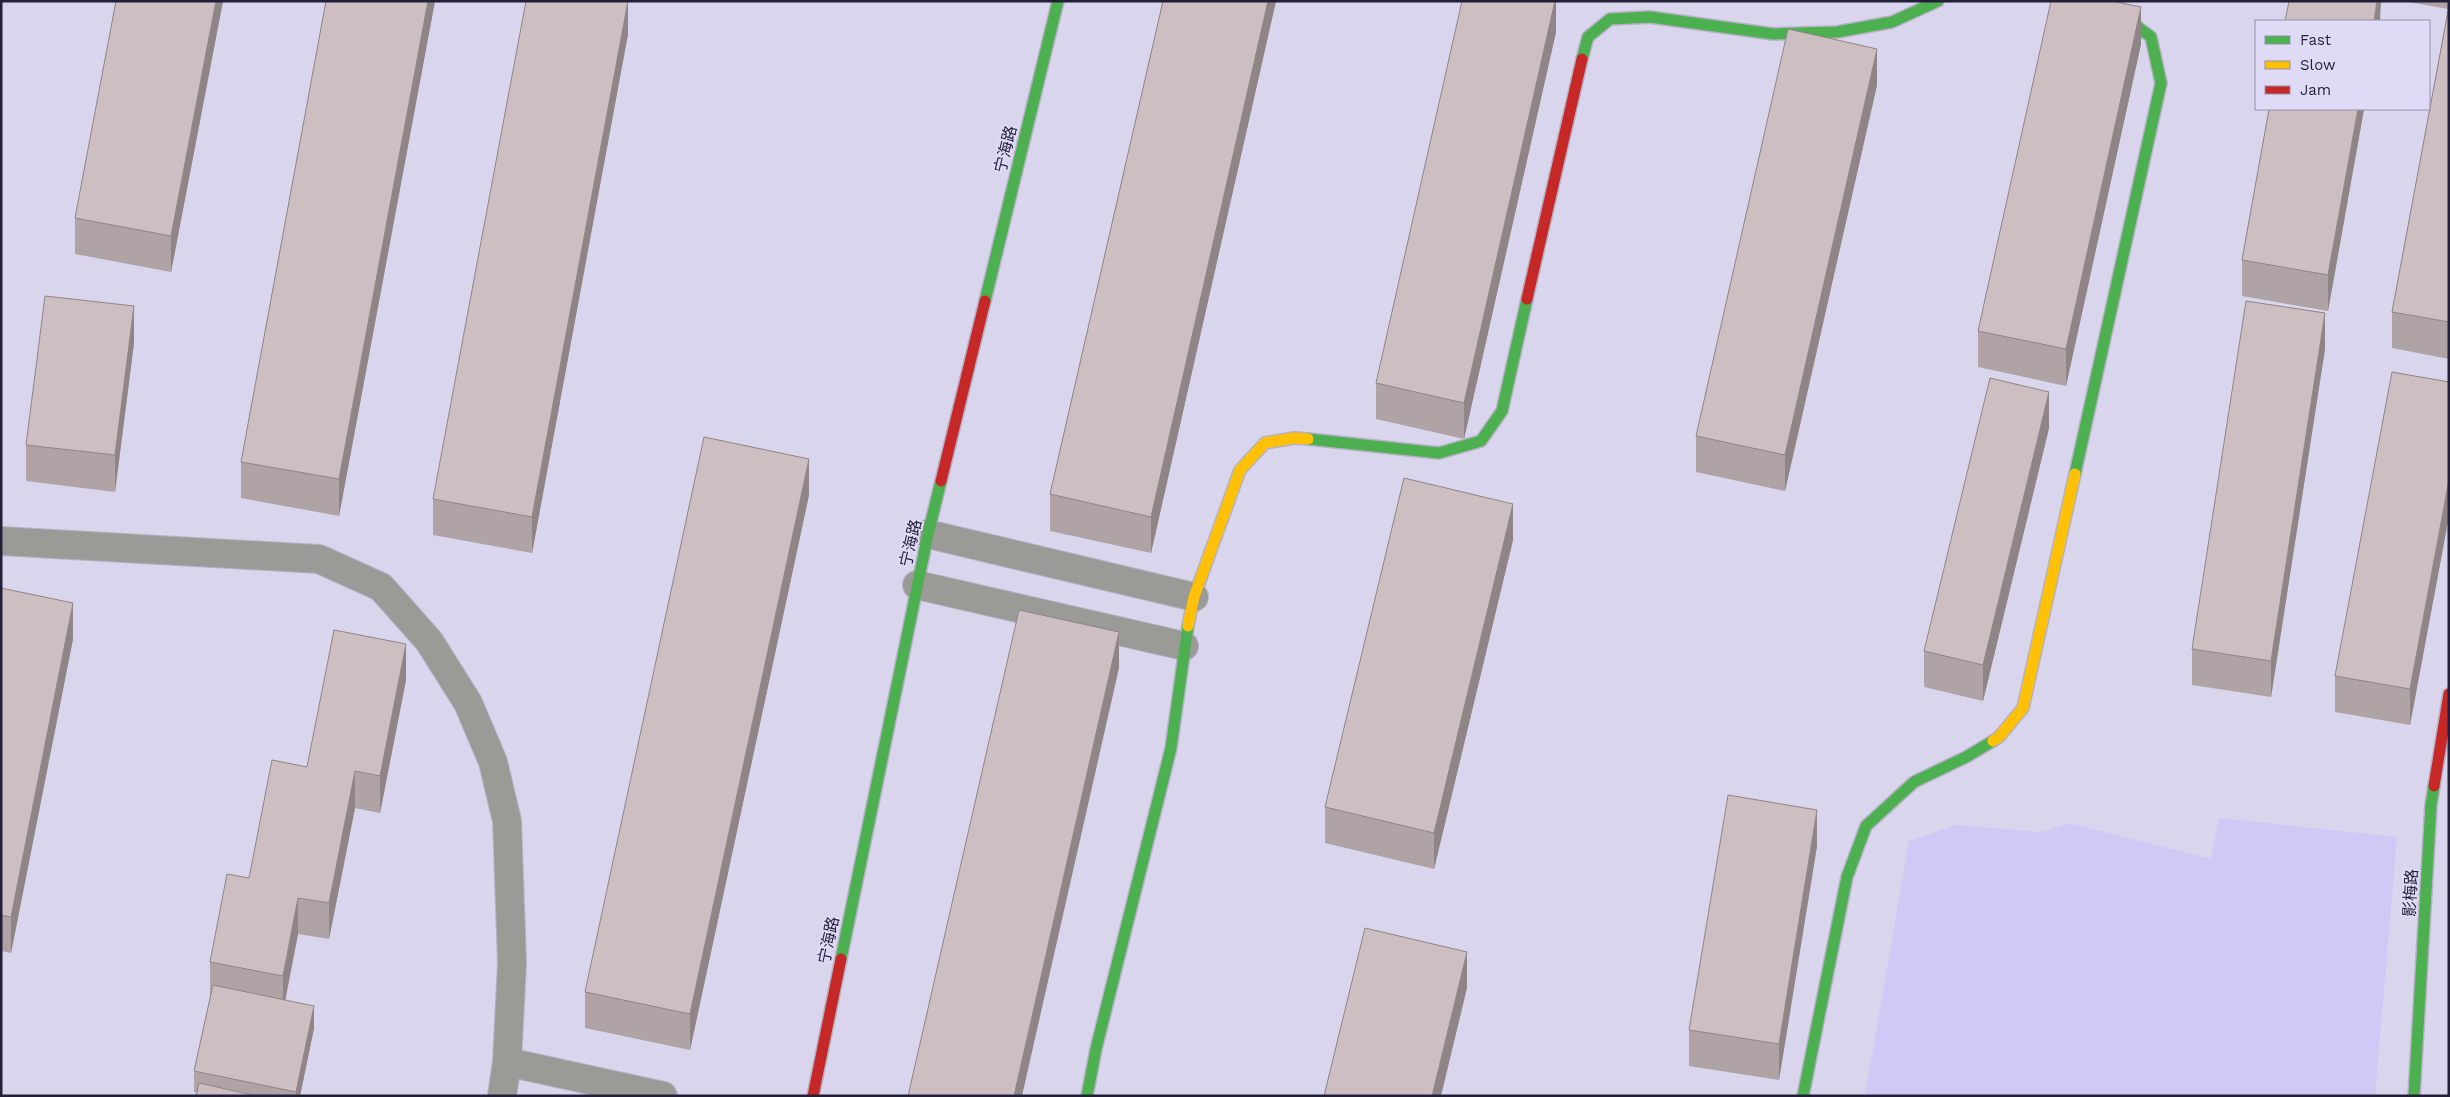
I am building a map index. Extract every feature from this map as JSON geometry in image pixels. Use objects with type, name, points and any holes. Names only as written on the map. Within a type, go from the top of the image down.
[{"type":"street","name":"宁海路","points":[[813,1096],[928,534],[1058,1]]},
{"type":"street","points":[[1087,1096],[1096,1050],[1172,748],[1184,646],[1194,597],[1240,470],[1265,443],[1294,438],[1439,453],[1480,441],[1502,411],[1575,84],[1588,37],[1610,19],[1650,17],[1772,34],[1837,32],[1892,22],[1938,1]]},
{"type":"street","points":[[1803,1096],[1847,877],[1866,826],[1914,782],[1966,757],[1999,737],[2023,708],[2160,83],[2151,37],[2115,10],[2058,1]]},
{"type":"street","points":[[928,534],[1194,597]]},
{"type":"street","points":[[1,540],[319,560],[382,587],[429,641],[468,704],[493,762],[507,821],[512,963],[507,1062],[502,1096]]},
{"type":"street","points":[[917,585],[1184,646]]},
{"type":"street","name":"影梅路","points":[[2414,1096],[2432,805],[2449,694]]},
{"type":"street","points":[[507,1062],[663,1096]]},
{"type":"shaded area","points":[[2219,818],[2397,837],[2375,1096],[1865,1096],[1909,841],[1956,825],[2042,832],[2069,823],[2211,859]]},
{"type":"building","points":[[116,1],[216,1],[171,236],[75,218]]},
{"type":"building","points":[[326,1],[428,1],[339,479],[241,462]]},
{"type":"building","points":[[526,1],[628,1],[532,517],[433,499]]},
{"type":"building","points":[[1163,1],[1268,1],[1151,517],[1050,494]]},
{"type":"building","points":[[1462,1],[1555,1],[1464,403],[1376,383]]},
{"type":"building","points":[[2051,1],[2112,1],[2141,7],[2066,349],[1978,331]]},
{"type":"building","points":[[2289,1],[2377,1],[2374,20],[2285,20]]},
{"type":"building","points":[[2449,6],[2449,322],[2392,312]]},
{"type":"building","points":[[1788,29],[1877,49],[1785,455],[1696,436]]},
{"type":"building","points":[[2269,110],[2358,110],[2328,275],[2242,260]]},
{"type":"building","points":[[45,296],[134,306],[115,455],[26,445]]},
{"type":"building","points":[[2246,301],[2325,313],[2271,661],[2192,649]]},
{"type":"building","points":[[2392,372],[2449,382],[2449,480],[2410,689],[2335,676]]},
{"type":"building","points":[[1990,378],[2049,392],[1983,665],[1924,651]]},
{"type":"building","points":[[704,437],[809,459],[690,1014],[585,992]]},
{"type":"building","points":[[1404,478],[1513,504],[1434,833],[1325,807]]},
{"type":"building","points":[[1,588],[73,603],[11,917],[1,915]]},
{"type":"building","points":[[1019,610],[1119,632],[1014,1096],[908,1096]]},
{"type":"building","points":[[334,630],[406,644],[380,776],[355,771],[329,903],[298,898],[283,976],[210,962],[227,874],[249,878],[272,760],[307,767]]},
{"type":"building","points":[[1728,795],[1817,810],[1779,1044],[1689,1030]]},
{"type":"building","points":[[1365,928],[1467,952],[1432,1096],[1324,1096]]},
{"type":"building","points":[[213,985],[314,1006],[296,1092],[194,1071]]},
{"type":"building","points":[[199,1083],[257,1096],[196,1096]]},
{"type":"traffic: fast","points":[[985,301],[1058,1]]},
{"type":"traffic: fast","points":[[1582,59],[1588,37],[1610,19],[1650,17],[1773,34],[1837,32],[1892,22],[1938,1]]},
{"type":"traffic: fast","points":[[2058,1],[2115,10],[2151,37],[2161,83],[2075,474]]},
{"type":"traffic: fast","points":[[1308,439],[1439,453],[1481,441],[1502,411],[1527,299]]},
{"type":"traffic: fast","points":[[841,959],[928,534],[941,481]]},
{"type":"traffic: fast","points":[[1087,1096],[1096,1049],[1171,748],[1188,626]]},
{"type":"traffic: fast","points":[[1803,1096],[1847,877],[1866,826],[1914,782],[1966,757],[1993,741]]},
{"type":"traffic: fast","points":[[2414,1096],[2431,805],[2434,786]]},
{"type":"traffic: slow","points":[[1188,626],[1194,597],[1240,470],[1265,443],[1294,438],[1308,439]]},
{"type":"traffic: slow","points":[[1993,741],[1999,737],[2023,708],[2075,474]]},
{"type":"traffic: jam","points":[[1527,299],[1582,59]]},
{"type":"traffic: jam","points":[[941,481],[985,301]]},
{"type":"traffic: jam","points":[[2434,786],[2449,694]]},
{"type":"traffic: jam","points":[[813,1096],[841,959]]}]
